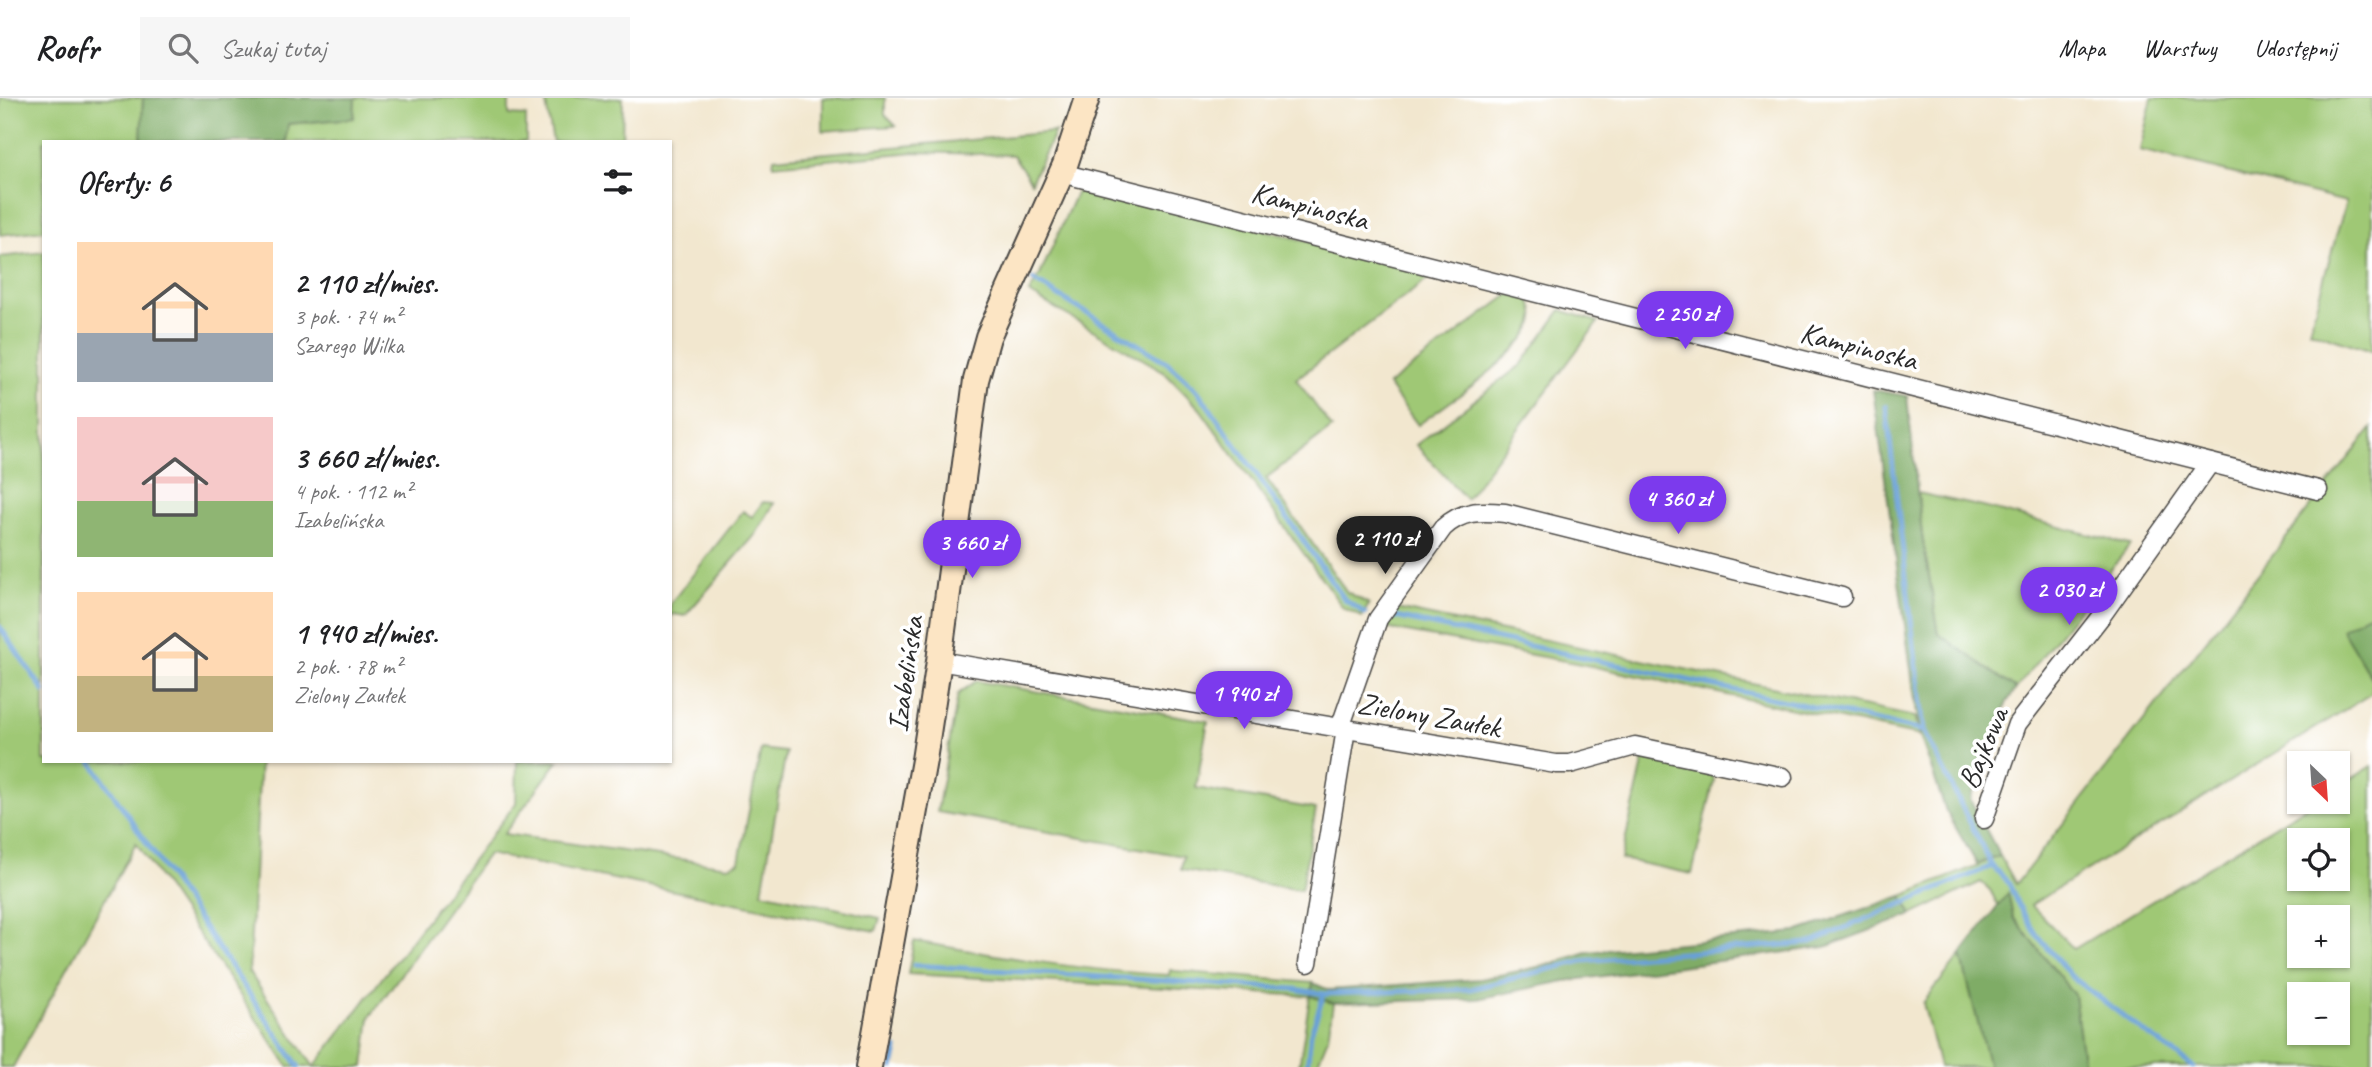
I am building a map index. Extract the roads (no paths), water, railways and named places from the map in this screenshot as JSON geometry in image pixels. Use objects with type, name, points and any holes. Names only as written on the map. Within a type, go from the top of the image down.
[{"type":"street","name":"Izabelińska","points":[[869,1067],[924,760],[975,380],[981,355],[1061,173],[1087,98]]},
{"type":"street","name":"Kampinoska","points":[[1061,173],[2318,489]]},
{"type":"street","name":"Bajkowa","points":[[1984,819],[2017,724],[2102,615],[2210,463]]},
{"type":"street","points":[[1308,963],[1343,729],[1378,619],[1443,528],[1451,521],[1464,513],[1477,511],[1505,513],[1842,597]]},
{"type":"street","name":"Zielony Zaułek","points":[[939,661],[1556,764],[1570,764],[1635,746],[1783,777]]},
{"type":"waterway","points":[[1033,280],[1168,363],[1197,390],[1345,600],[1365,613]]},
{"type":"waterway","points":[[1886,406],[1924,731],[1992,866],[2009,883],[2017,903],[2037,935],[2071,976],[2194,1067]]},
{"type":"waterway","points":[[1391,616],[1924,731]]},
{"type":"waterway","points":[[0,627],[42,688]]},
{"type":"waterway","points":[[92,763],[299,1067]]},
{"type":"waterway","points":[[914,965],[1295,989],[1324,994],[1471,989],[1582,961],[1809,943],[1992,866]]},
{"type":"waterway","points":[[1307,1067],[1311,1033],[1324,994]]},
{"type":"waterway","points":[[893,1067],[897,1049]]}]
